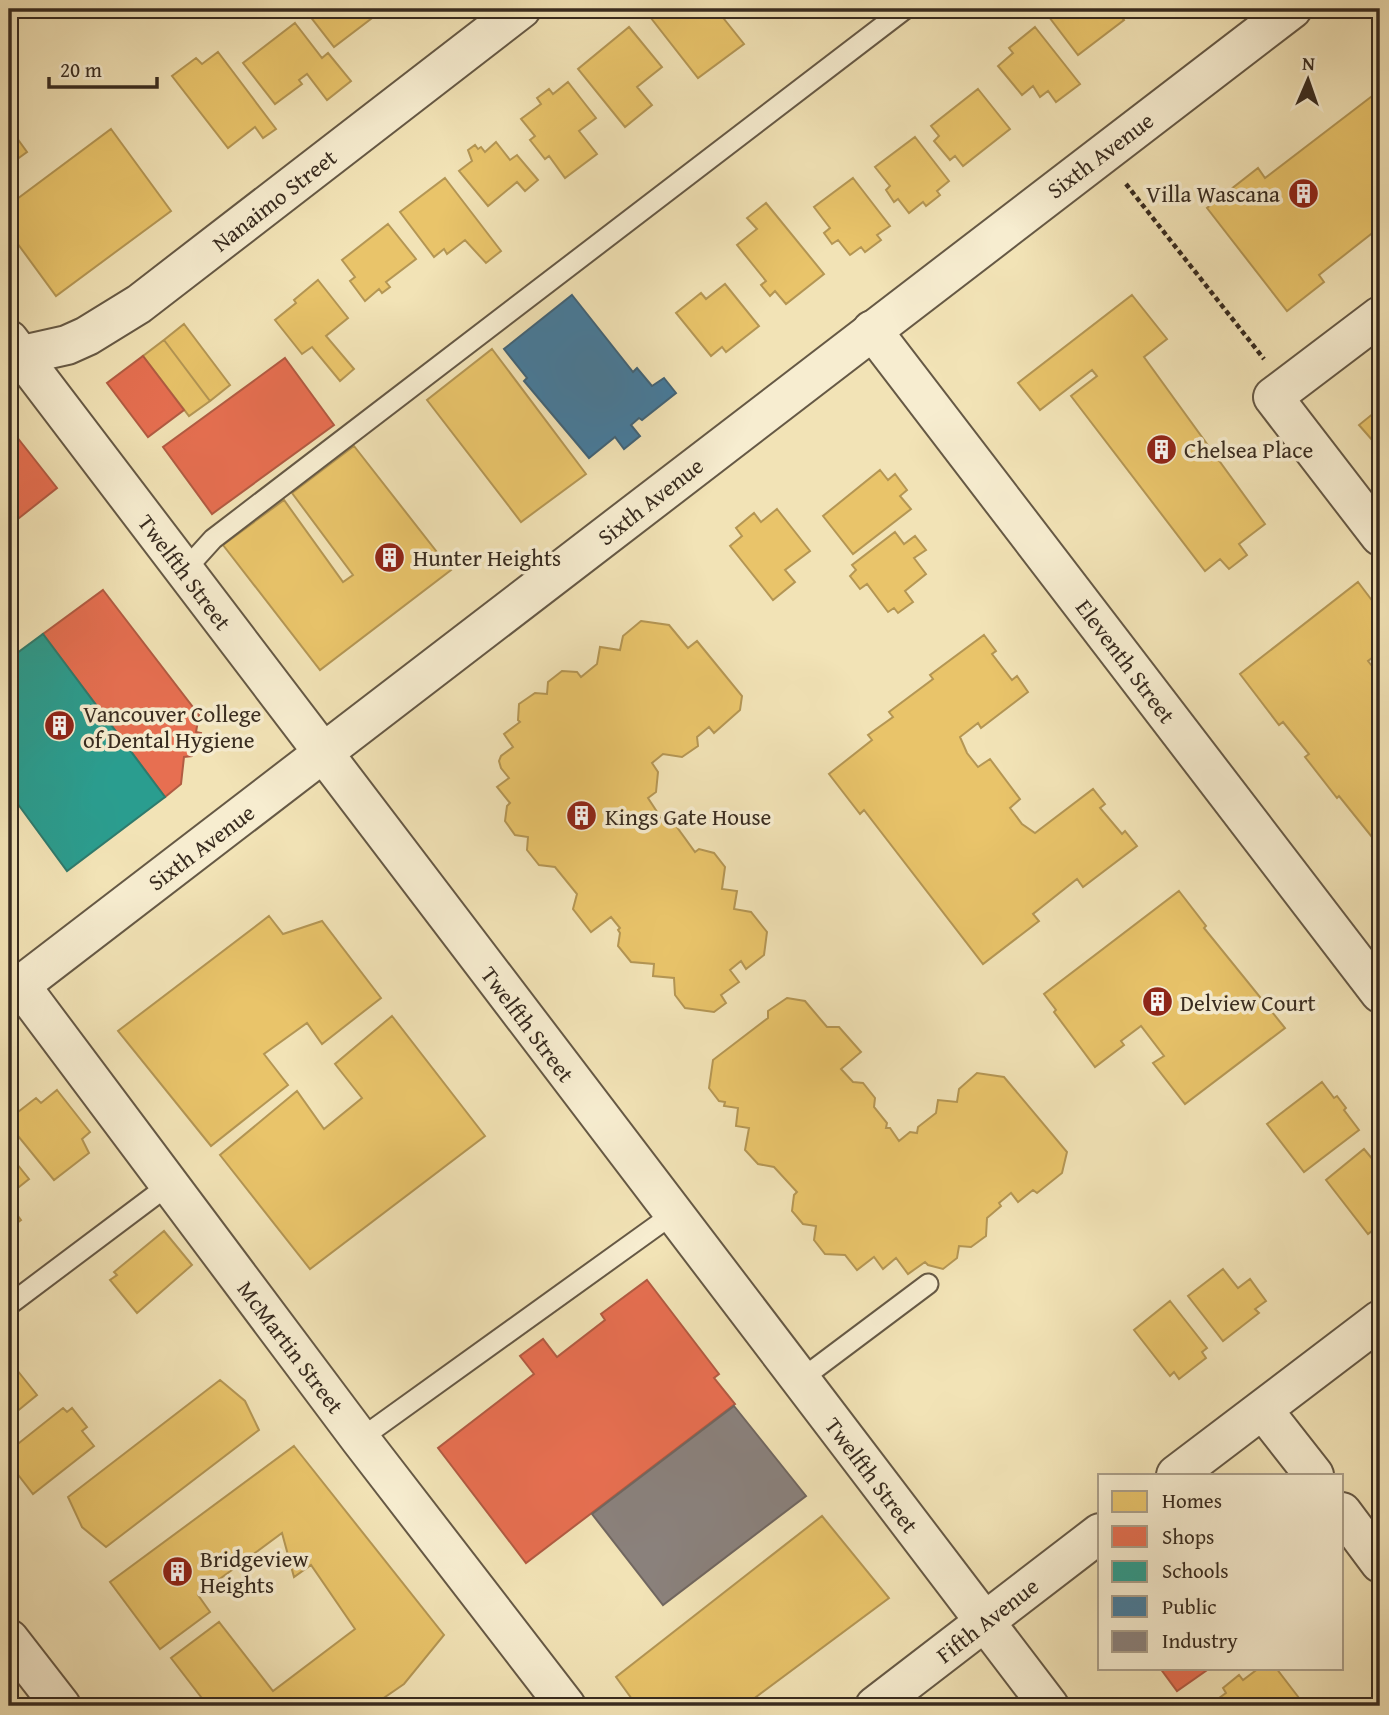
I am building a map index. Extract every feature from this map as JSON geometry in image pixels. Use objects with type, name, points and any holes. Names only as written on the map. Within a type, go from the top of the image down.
[{"type":"street","name":"Nanaimo Street","points":[[13,351],[67,345],[139,304],[521,9]]},
{"type":"street","name":"Sixth Avenue","points":[[14,989],[1292,9]]},
{"type":"street","points":[[1380,316],[1280,392],[1380,536]]},
{"type":"street","name":"Eleventh Street","points":[[872,330],[1380,993]]},
{"type":"street","name":"Twelfth Street","points":[[13,351],[184,571],[1049,1706]]},
{"type":"street","name":"McMartin Street","points":[[14,989],[170,1184],[360,1439],[566,1706]]},
{"type":"street","points":[[1177,1474],[1380,1320]]},
{"type":"street","points":[[1263,1410],[1313,1474]]},
{"type":"street","points":[[1344,1515],[1380,1563]]},
{"type":"street","name":"Fifth Avenue","points":[[874,1706],[1098,1535]]},
{"type":"street","points":[[9,1639],[61,1706]]},
{"type":"lane","points":[[184,571],[213,539],[905,9]]},
{"type":"lane","points":[[9,1305],[170,1184]]},
{"type":"lane","points":[[360,1439],[673,1214]]},
{"type":"lane","points":[[800,1380],[928,1284]]},
{"type":"path","points":[[1126,184],[1280,392]]},
{"type":"building: Homes","points":[[378,9],[380,12],[334,47],[306,11]]},
{"type":"building: Homes","points":[[652,9],[716,9],[744,44],[698,78],[647,13]]},
{"type":"building: Homes","points":[[1043,9],[1115,9],[1124,20],[1078,55]]},
{"type":"building: Homes","points":[[295,23],[322,58],[328,53],[351,81],[327,100],[307,74],[299,80],[302,84],[275,104],[243,63]]},
{"type":"building: Homes","points":[[629,27],[662,67],[637,87],[652,105],[625,127],[578,69]]},
{"type":"building: Homes","points":[[1035,27],[1080,84],[1056,102],[1048,91],[1040,97],[1033,86],[1022,95],[998,66],[1013,53],[1009,48]]},
{"type":"building: Homes","points":[[218,52],[276,129],[263,138],[255,127],[228,148],[172,76],[196,58],[202,64]]},
{"type":"building: Homes","points":[[568,82],[596,118],[579,131],[597,154],[565,178],[549,156],[545,159],[530,140],[535,136],[521,119],[541,104],[537,98],[549,89],[553,94]]},
{"type":"building: Homes","points":[[978,89],[1010,129],[963,166],[955,156],[950,160],[934,141],[939,136],[931,126]]},
{"type":"building: Homes","name":"Villa Wascana","points":[[1380,90],[1380,238],[1375,231],[1319,275],[1324,282],[1287,311],[1207,208],[1258,168],[1265,178]]},
{"type":"building: Homes","points":[[9,127],[27,152],[9,165]]},
{"type":"building: Homes","points":[[111,129],[171,211],[56,296],[9,232],[9,205]]},
{"type":"building: Homes","points":[[915,137],[949,181],[937,191],[940,195],[926,206],[923,202],[909,213],[898,199],[894,202],[886,190],[890,186],[875,167]]},
{"type":"building: Homes","points":[[496,142],[510,160],[517,155],[538,180],[525,191],[517,182],[488,206],[459,171],[472,161],[468,150],[475,145],[485,152]]},
{"type":"building: Homes","points":[[445,178],[501,251],[486,263],[465,240],[447,254],[444,249],[434,257],[400,212]]},
{"type":"building: Homes","points":[[853,178],[890,226],[877,235],[881,240],[865,252],[861,247],[850,255],[838,240],[832,244],[824,233],[830,228],[814,207]]},
{"type":"building: Homes","points":[[766,203],[824,274],[786,304],[775,291],[770,296],[761,285],[766,281],[737,245],[757,229],[747,218]]},
{"type":"building: Homes","points":[[388,224],[416,259],[386,282],[390,287],[382,293],[379,289],[365,301],[350,281],[355,277],[342,260]]},
{"type":"building: Homes","points":[[318,280],[348,318],[326,336],[354,369],[340,381],[312,347],[302,354],[275,320]]},
{"type":"building: Homes","points":[[725,284],[759,326],[726,352],[722,347],[711,356],[676,313],[701,293],[706,299]]},
{"type":"building: Homes","name":"Chelsea Place","points":[[1132,295],[1167,339],[1144,357],[1265,524],[1239,544],[1247,555],[1229,569],[1220,559],[1205,571],[1071,396],[1097,376],[1092,370],[1040,410],[1018,383]]},
{"type":"building: Homes","points":[[184,324],[230,385],[210,401],[164,340]]},
{"type":"building: Homes","points":[[164,340],[210,401],[189,416],[143,356]]},
{"type":"building: Homes","points":[[492,349],[586,474],[521,522],[427,400]]},
{"type":"building: Homes","points":[[1380,408],[1380,449],[1359,425]]},
{"type":"building: Homes","name":"Hunter Heights","points":[[354,446],[451,570],[320,670],[223,545],[284,500],[343,582],[353,575],[292,493]]},
{"type":"building: Homes","points":[[880,470],[888,480],[895,474],[907,490],[900,496],[911,509],[853,554],[823,516]]},
{"type":"building: Homes","points":[[777,509],[810,551],[785,570],[795,582],[773,600],[730,546],[742,536],[736,528],[754,513],[761,522]]},
{"type":"building: Homes","points":[[895,532],[904,544],[915,536],[926,550],[914,558],[926,574],[905,591],[913,602],[898,613],[894,608],[888,612],[867,584],[860,589],[850,576],[856,570],[852,565]]},
{"type":"building: Homes","points":[[1358,582],[1380,611],[1380,635],[1376,638],[1380,644],[1380,652],[1368,661],[1380,676],[1380,857],[1372,846],[1376,842],[1305,757],[1309,754],[1283,722],[1279,725],[1240,674]]},
{"type":"building: Homes","name":"Kings Gate House","points":[[641,621],[669,625],[688,648],[697,641],[742,696],[740,710],[714,733],[709,727],[697,737],[698,746],[682,757],[663,754],[652,763],[658,772],[656,792],[648,798],[665,824],[671,819],[695,852],[699,849],[714,853],[725,867],[722,889],[737,891],[734,909],[751,912],[767,932],[764,955],[746,969],[741,961],[730,970],[739,982],[721,995],[726,1003],[714,1012],[685,1008],[675,995],[674,978],[653,976],[654,964],[631,962],[618,946],[620,928],[611,917],[591,932],[573,909],[577,894],[555,867],[539,865],[527,850],[528,837],[515,835],[505,821],[510,803],[497,787],[509,778],[499,761],[501,756],[513,747],[504,734],[520,722],[519,704],[535,693],[547,694],[548,682],[562,671],[577,672],[581,677],[597,664],[600,647],[620,650],[623,636]]},
{"type":"building: Homes","points":[[984,635],[996,651],[992,654],[1012,680],[1017,676],[1028,692],[981,728],[978,723],[960,737],[967,753],[978,767],[990,759],[1020,799],[1010,808],[1022,824],[1035,833],[1093,789],[1105,804],[1100,808],[1122,834],[1125,831],[1137,846],[1083,887],[1077,879],[1033,914],[1039,921],[983,964],[864,810],[860,814],[829,774],[872,740],[868,735],[893,717],[889,712],[933,679],[930,675]]},
{"type":"building: Homes","name":"Delview Court","points":[[1179,891],[1206,926],[1204,928],[1285,1028],[1185,1104],[1153,1063],[1164,1056],[1141,1026],[1121,1041],[1124,1045],[1095,1067],[1054,1012],[1056,1010],[1044,994]]},
{"type":"building: Homes","points":[[269,916],[283,934],[322,921],[381,998],[322,1044],[307,1023],[264,1054],[288,1085],[211,1146],[118,1031]]},
{"type":"building: Homes","points":[[787,998],[805,1001],[827,1027],[839,1027],[861,1052],[841,1069],[853,1082],[863,1083],[875,1098],[874,1107],[887,1123],[886,1128],[890,1128],[899,1141],[910,1132],[917,1133],[918,1127],[936,1113],[938,1100],[957,1102],[959,1089],[977,1073],[1004,1077],[1067,1152],[1062,1173],[1037,1193],[1033,1190],[1018,1202],[1011,1193],[987,1218],[986,1236],[971,1247],[959,1246],[957,1258],[943,1269],[925,1262],[908,1274],[896,1258],[883,1269],[874,1257],[857,1270],[845,1255],[825,1254],[814,1240],[816,1226],[803,1224],[792,1211],[794,1195],[797,1192],[774,1167],[758,1164],[745,1150],[749,1128],[736,1126],[738,1108],[724,1106],[725,1102],[719,1101],[709,1088],[713,1060],[768,1018],[768,1011]]},
{"type":"building: Homes","points":[[392,1016],[485,1136],[310,1269],[220,1155],[297,1091],[324,1129],[362,1098],[335,1064]]},
{"type":"building: Homes","points":[[1322,1082],[1334,1098],[1337,1096],[1359,1130],[1304,1172],[1267,1124]]},
{"type":"building: Homes","points":[[57,1090],[90,1132],[82,1139],[89,1153],[54,1180],[9,1125],[9,1119],[36,1098],[41,1103]]},
{"type":"building: Homes","points":[[1364,1149],[1374,1161],[1380,1156],[1380,1231],[1375,1235],[1372,1231],[1368,1234],[1326,1180]]},
{"type":"building: Homes","points":[[9,1154],[29,1179],[9,1195]]},
{"type":"building: Homes","points":[[9,1204],[21,1220],[9,1229]]},
{"type":"building: Homes","points":[[164,1231],[192,1265],[137,1313],[110,1280],[117,1275],[114,1272]]},
{"type":"building: Homes","points":[[1223,1269],[1238,1288],[1250,1279],[1266,1301],[1255,1309],[1259,1313],[1223,1341],[1188,1296]]},
{"type":"building: Homes","points":[[1170,1301],[1207,1348],[1202,1352],[1206,1358],[1179,1379],[1174,1372],[1170,1376],[1134,1330]]},
{"type":"building: Homes","points":[[9,1360],[37,1395],[9,1418]]},
{"type":"building: Homes","points":[[220,1380],[245,1401],[259,1430],[106,1547],[82,1527],[68,1497]]},
{"type":"building: Homes","points":[[63,1408],[67,1412],[72,1408],[87,1427],[82,1431],[94,1446],[33,1494],[9,1463],[9,1451]]},
{"type":"building: Homes","name":"Bridgeview Heights","points":[[294,1446],[444,1635],[404,1684],[372,1706],[208,1706],[171,1658],[219,1622],[273,1691],[355,1629],[311,1565],[294,1577],[282,1533],[198,1595],[210,1612],[160,1649],[110,1582]]},
{"type":"building: Homes","points":[[822,1516],[889,1598],[744,1706],[637,1706],[616,1677]]},
{"type":"building: Homes","points":[[1256,1670],[1278,1670],[1299,1698],[1288,1706],[1208,1706],[1226,1693],[1223,1688],[1239,1675],[1243,1680]]},
{"type":"building: Shops","points":[[143,356],[184,410],[148,437],[107,383]]},
{"type":"building: Shops","points":[[285,358],[334,425],[212,514],[163,447]]},
{"type":"building: Shops","points":[[9,427],[57,488],[9,526]]},
{"type":"building: Shops","points":[[103,590],[199,715],[196,732],[201,733],[199,744],[192,756],[184,757],[181,784],[165,797],[43,634]]},
{"type":"building: Shops","points":[[647,1280],[719,1374],[714,1378],[735,1404],[526,1563],[438,1448],[534,1374],[520,1356],[543,1339],[557,1357],[605,1320],[601,1314]]},
{"type":"building: Shops","points":[[1161,1670],[1207,1670],[1177,1691]]},
{"type":"building: Schools","name":"Vancouver College of Dental Hygiene","points":[[43,634],[165,797],[67,871],[9,792],[9,659]]},
{"type":"building: Public","points":[[572,295],[633,372],[637,368],[652,386],[664,378],[676,393],[642,420],[639,418],[631,425],[640,436],[624,449],[615,437],[589,458],[524,381],[527,378],[504,349]]},
{"type":"building: Industry","points":[[734,1406],[806,1496],[663,1605],[592,1514]]},
{"type":"place","name":"Villa Wascana","points":[[1303,193]]},
{"type":"place","name":"Chelsea Place","points":[[1161,449]]},
{"type":"place","name":"Hunter Heights","points":[[390,557]]},
{"type":"place","name":"Vancouver College of Dental Hygiene","points":[[60,726]]},
{"type":"place","name":"Kings Gate House","points":[[582,816]]},
{"type":"place","name":"Delview Court","points":[[1157,1002]]},
{"type":"place","name":"Bridgeview Heights","points":[[177,1571]]}]
